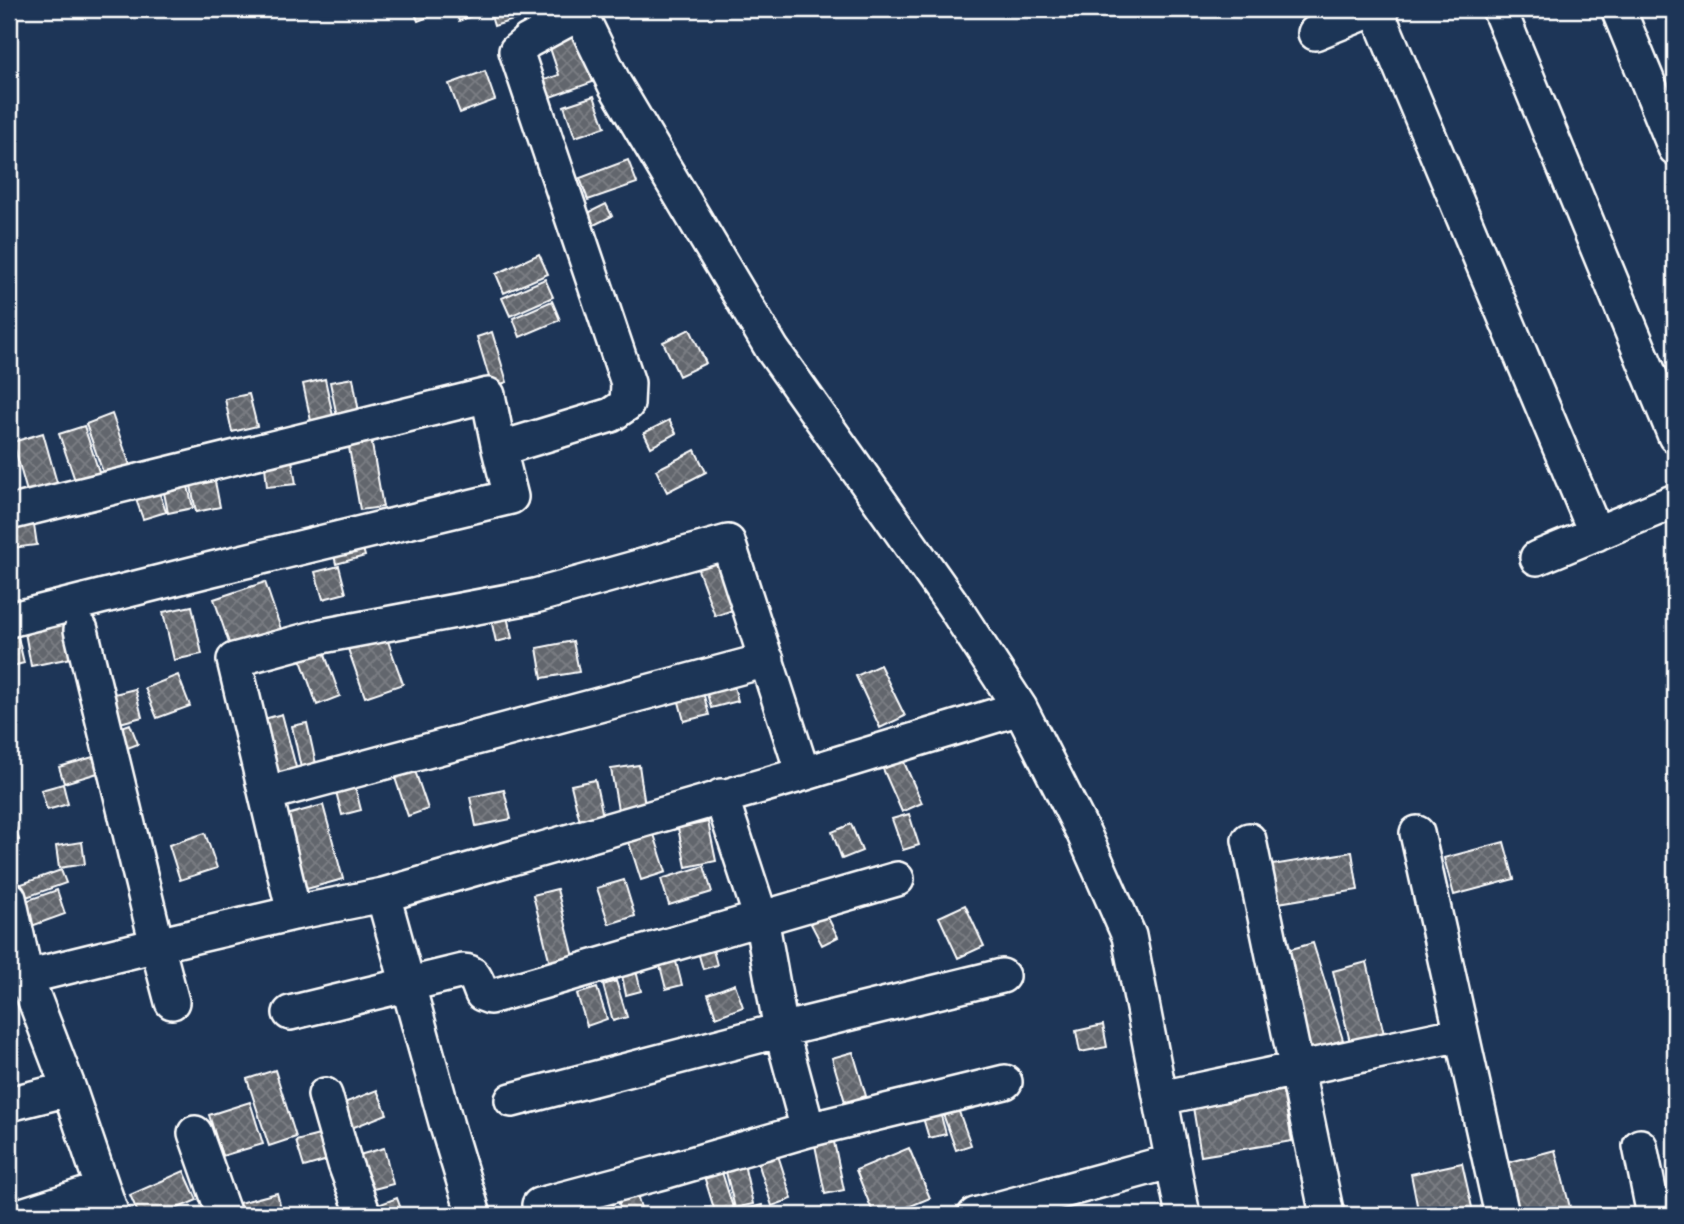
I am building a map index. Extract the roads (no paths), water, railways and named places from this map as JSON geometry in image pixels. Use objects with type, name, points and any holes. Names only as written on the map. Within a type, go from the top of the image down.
[{"type":"street","points":[[1315,33],[1375,9],[1596,534]]},
{"type":"street","points":[[1499,9],[1675,436]]},
{"type":"street","points":[[1618,9],[1675,148]]},
{"type":"street","points":[[499,449],[611,415],[627,404],[628,383],[516,51],[579,11],[615,85],[772,349],[953,605],[1020,708],[1084,834],[1129,936],[1183,1215]]},
{"type":"street","points":[[9,513],[488,395],[511,497],[9,620]]},
{"type":"street","points":[[1537,558],[1675,501]]},
{"type":"street","points":[[294,913],[233,660],[323,636],[535,596],[728,542],[803,774]]},
{"type":"street","points":[[81,630],[172,1002]]},
{"type":"street","points":[[266,794],[767,660]]},
{"type":"street","points":[[17,979],[294,913],[383,895],[803,774],[1020,708]]},
{"type":"street","points":[[721,796],[761,918],[781,1030],[808,1130]]},
{"type":"street","points":[[1417,833],[1502,1215]]},
{"type":"street","points":[[1249,840],[1327,1215]]},
{"type":"street","points":[[290,1013],[469,971],[474,974],[482,994],[490,997],[897,879]]},
{"type":"street","points":[[383,895],[474,1215]]},
{"type":"street","points":[[9,898],[17,979],[69,1090],[107,1202],[22,1215]]},
{"type":"street","points":[[512,1100],[1002,976]]},
{"type":"street","points":[[1161,1098],[1461,1034]]},
{"type":"street","points":[[539,1205],[808,1130],[1005,1082]]},
{"type":"street","points":[[9,1104],[69,1090]]},
{"type":"street","points":[[326,1095],[345,1164],[364,1215]]},
{"type":"street","points":[[195,1133],[224,1215]]},
{"type":"street","points":[[1640,1146],[1654,1215]]},
{"type":"street","points":[[975,1215],[1173,1161]]}]
